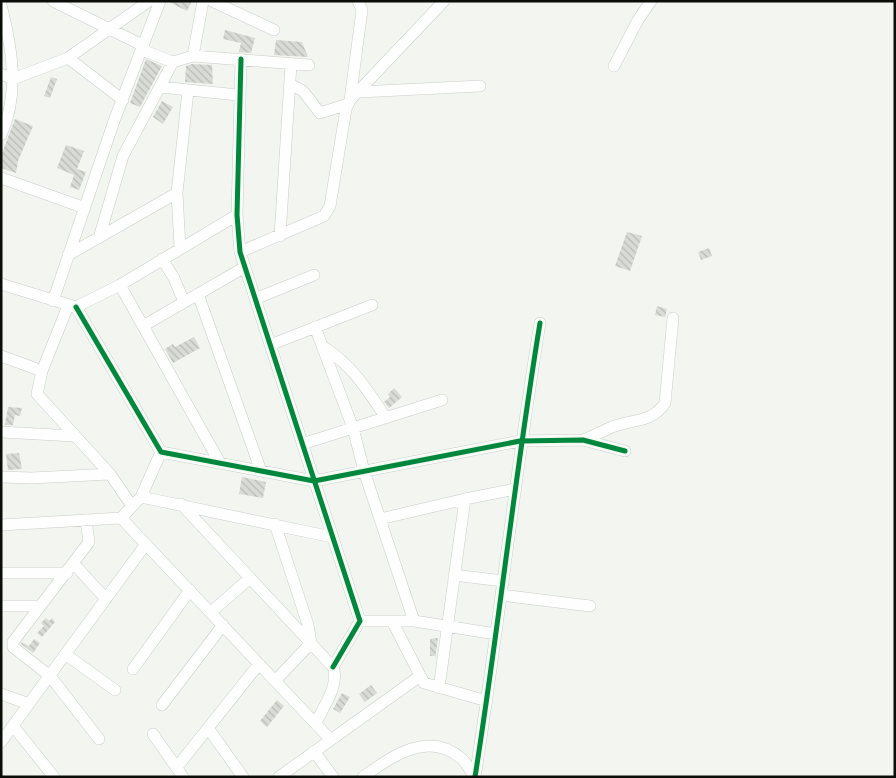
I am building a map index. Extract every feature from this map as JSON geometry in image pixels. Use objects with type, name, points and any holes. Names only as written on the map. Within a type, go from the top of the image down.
[{"type":"street","points":[[53,1],[174,62],[193,56],[309,65]]},
{"type":"street","points":[[1,74],[13,79],[68,58],[108,28],[150,1]]},
{"type":"street","points":[[53,301],[123,100],[160,1]]},
{"type":"street","points":[[193,56],[203,1]]},
{"type":"street","points":[[212,1],[274,30]]},
{"type":"street","points":[[240,252],[324,216],[330,206],[352,99],[358,56],[362,10],[358,1]]},
{"type":"street","points":[[352,99],[444,1]]},
{"type":"street","points":[[614,66],[638,20],[651,1]]},
{"type":"street","points":[[1,5],[11,46],[13,79],[11,101],[1,135]]},
{"type":"street","points":[[68,58],[123,100]]},
{"type":"street","points":[[240,59],[238,95],[238,215],[240,252],[360,621],[333,668]]},
{"type":"street","points":[[99,238],[123,156],[174,62]]},
{"type":"street","points":[[280,236],[291,64]]},
{"type":"street","points":[[290,84],[303,91],[320,113],[352,99],[480,86]]},
{"type":"street","points":[[160,87],[238,95]]},
{"type":"street","points":[[180,248],[177,193],[188,91]]},
{"type":"street","points":[[1,178],[85,208]]},
{"type":"street","points":[[68,255],[177,193]]},
{"type":"street","points":[[1,284],[72,306],[120,285],[238,215]]},
{"type":"street","points":[[162,259],[174,278],[184,302]]},
{"type":"street","points":[[143,326],[245,267]]},
{"type":"street","points":[[255,299],[314,275]]},
{"type":"street","points":[[120,285],[220,463]]},
{"type":"street","points":[[198,294],[261,471]]},
{"type":"street","points":[[270,345],[372,305]]},
{"type":"street","points":[[72,306],[42,371],[37,394],[110,474],[132,506]]},
{"type":"street","points":[[72,306],[161,452],[314,481],[520,441],[583,440],[625,451]]},
{"type":"street","points":[[583,440],[614,426],[649,418],[660,412],[665,403],[673,318]]},
{"type":"street","points":[[362,777],[404,750],[425,745],[444,749],[461,758],[475,777],[516,490],[520,441],[540,323]]},
{"type":"street","points":[[315,327],[325,348],[353,428],[364,471],[414,621]]},
{"type":"street","points":[[325,348],[342,359],[360,378],[386,418]]},
{"type":"street","points":[[1,356],[42,371]]},
{"type":"street","points":[[302,444],[442,400]]},
{"type":"street","points":[[1,432],[74,436]]},
{"type":"street","points":[[1,525],[121,518],[141,497],[161,452]]},
{"type":"street","points":[[1,477],[32,478],[110,474]]},
{"type":"street","points":[[380,519],[465,499],[516,490]]},
{"type":"street","points":[[141,497],[332,537]]},
{"type":"street","points":[[439,688],[465,499]]},
{"type":"street","points":[[181,504],[333,668],[336,675],[335,683],[316,724]]},
{"type":"street","points":[[121,518],[330,740]]},
{"type":"street","points":[[86,520],[89,542],[40,606],[7,641],[15,650],[50,676],[99,739]]},
{"type":"street","points":[[275,524],[308,625],[311,643]]},
{"type":"street","points":[[1,742],[146,544]]},
{"type":"street","points":[[1,573],[70,569],[106,599]]},
{"type":"street","points":[[454,575],[503,581]]},
{"type":"street","points":[[210,612],[250,578]]},
{"type":"street","points":[[133,668],[190,590]]},
{"type":"street","points":[[501,595],[590,606]]},
{"type":"street","points":[[1,606],[40,606]]},
{"type":"street","points":[[360,621],[414,621],[496,634]]},
{"type":"street","points":[[392,621],[424,682],[487,701]]},
{"type":"street","points":[[162,704],[222,625]]},
{"type":"street","points":[[275,681],[311,643]]},
{"type":"street","points":[[66,654],[115,690]]},
{"type":"street","points":[[153,734],[180,772],[208,728],[259,664]]},
{"type":"street","points":[[279,777],[420,676]]},
{"type":"street","points":[[1,694],[29,704]]},
{"type":"street","points":[[13,726],[54,777]]},
{"type":"street","points":[[208,728],[243,777]]},
{"type":"street","points":[[314,751],[333,777]]},
{"type":"street","points":[[377,767],[384,777]]},
{"type":"building","points":[[167,1],[192,1],[187,11]]},
{"type":"building","points":[[225,30],[255,38],[251,53],[239,52],[241,43],[223,39]]},
{"type":"building","points":[[276,40],[302,42],[308,57],[274,55]]},
{"type":"building","points":[[146,59],[162,66],[140,107],[130,103]]},
{"type":"building","points":[[192,64],[212,65],[213,84],[185,82],[186,66]]},
{"type":"building","points":[[51,77],[57,79],[50,98],[44,96]]},
{"type":"building","points":[[162,101],[173,107],[163,124],[153,117]]},
{"type":"building","points":[[15,119],[33,126],[18,161],[16,173],[1,168],[1,156]]},
{"type":"building","points":[[66,145],[84,151],[77,169],[86,172],[79,190],[70,187],[74,175],[57,168]]},
{"type":"building","points":[[627,232],[642,236],[630,271],[615,266]]},
{"type":"building","points":[[709,248],[712,256],[701,260],[698,252]]},
{"type":"building","points":[[657,306],[667,309],[665,317],[655,315]]},
{"type":"building","points":[[194,337],[200,348],[173,363],[165,349],[173,344],[175,347]]},
{"type":"building","points":[[394,388],[402,397],[389,408],[384,402],[390,397],[388,394]]},
{"type":"building","points":[[8,407],[22,408],[20,416],[15,415],[13,425],[5,425]]},
{"type":"building","points":[[19,453],[22,469],[8,470],[6,454]]},
{"type":"building","points":[[242,477],[266,482],[263,498],[239,494]]},
{"type":"building","points":[[46,618],[49,621],[52,618],[55,622],[42,637],[37,633],[44,626],[41,623]]},
{"type":"building","points":[[438,638],[435,660],[435,656],[430,656],[430,639]]},
{"type":"building","points":[[34,639],[40,643],[33,653],[21,644],[22,642],[29,646]]},
{"type":"building","points":[[371,685],[377,693],[365,702],[359,694]]},
{"type":"building","points":[[342,693],[350,697],[340,713],[333,709]]},
{"type":"building","points":[[277,700],[284,706],[267,727],[260,721]]},
{"type":"cycle path","points":[[241,59],[237,215],[240,252],[360,621],[333,667]]},
{"type":"cycle path","points":[[76,307],[161,452],[314,481],[520,441],[583,440],[625,451]]},
{"type":"cycle path","points":[[475,777],[540,323]]}]
